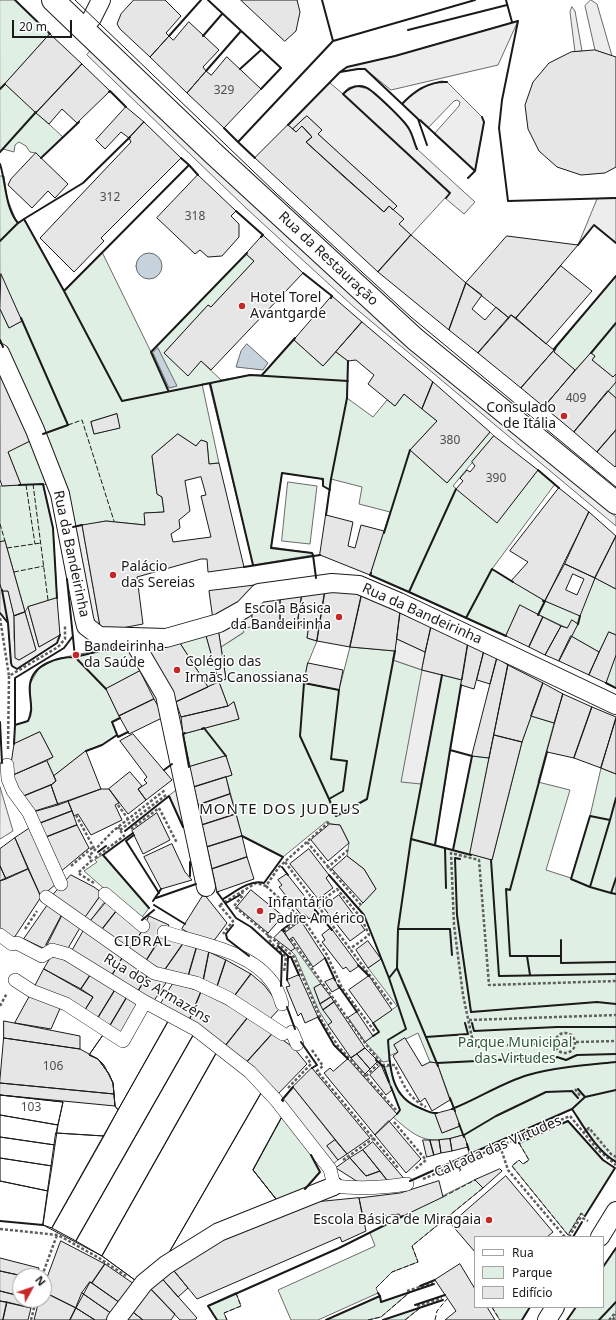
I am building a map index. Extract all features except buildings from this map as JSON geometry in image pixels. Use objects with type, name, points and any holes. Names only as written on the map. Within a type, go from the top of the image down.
[{"type":"main road","name":"Rua da Restauração","points":[[53,0],[415,339],[616,504]]},
{"type":"street","points":[[83,28],[92,18],[101,0]]},
{"type":"street","name":"Rua da Bandeirinha","points":[[0,353],[35,430],[60,494],[86,626],[98,636],[166,638],[219,622],[244,609],[259,593],[332,583],[360,585],[616,706]]},
{"type":"street","points":[[131,637],[165,695],[206,887]]},
{"type":"street","points":[[7,765],[8,779],[13,791],[29,813],[60,880]]},
{"type":"street","points":[[105,894],[143,926]]},
{"type":"street","points":[[46,897],[154,973],[196,983],[228,998],[290,1037]]},
{"type":"street","points":[[164,932],[221,948],[250,962],[266,974],[273,982],[282,1004]]},
{"type":"street","name":"Rua dos Armazéns","points":[[0,935],[12,944],[17,943],[42,956],[52,950],[67,954],[145,1002],[195,1029],[250,1072],[276,1100],[330,1169],[334,1186]]},
{"type":"street","points":[[15,980],[32,991],[66,1004],[123,1041],[145,1002]]},
{"type":"street","points":[[116,1320],[140,1287],[166,1265],[219,1232],[334,1186],[360,1189],[409,1178]]},
{"type":"street","points":[[601,1236],[616,1212]]},
{"type":"street","points":[[547,1320],[554,1308]]},
{"type":"path","points":[[0,618],[9,676],[7,765]]},
{"type":"path","points":[[9,676],[58,647],[65,639],[64,622]]},
{"type":"path","points":[[78,873],[92,860],[89,856],[118,827],[168,787]]},
{"type":"path","points":[[122,829],[171,791]]},
{"type":"path","points":[[118,805],[128,819]]},
{"type":"path","points":[[131,829],[159,808],[176,843],[180,842]]},
{"type":"path","points":[[76,815],[96,850]]},
{"type":"path","points":[[266,886],[278,867],[329,822]]},
{"type":"path","points":[[95,858],[124,836],[122,829],[118,827]]},
{"type":"path","points":[[307,842],[327,868],[361,905]]},
{"type":"path","points":[[60,880],[93,847]]},
{"type":"path","points":[[327,868],[348,850]]},
{"type":"path","points":[[555,1043],[474,1047],[463,995],[454,925],[451,853],[479,860],[489,984],[616,981]]},
{"type":"path","points":[[285,862],[392,1005]]},
{"type":"path","points":[[220,906],[238,893],[256,883],[266,886],[301,918],[327,955],[342,988],[375,1032]]},
{"type":"path","points":[[206,887],[233,921],[223,934],[221,948]]},
{"type":"path","points":[[317,905],[338,890],[362,919],[369,935],[350,949]]},
{"type":"path","points":[[242,891],[243,895],[234,906],[294,957],[322,1021],[338,1046],[397,1110]]},
{"type":"path","points":[[17,943],[46,897]]},
{"type":"path","points":[[286,932],[285,931],[301,918]]},
{"type":"path","points":[[268,935],[271,942],[286,957],[284,977]]},
{"type":"path","points":[[291,939],[368,1047],[383,1065],[395,1065],[404,1087],[416,1102],[426,1107]]},
{"type":"path","points":[[469,1020],[616,1015]]},
{"type":"path","points":[[562,1033],[568,1033],[574,1037],[576,1042],[574,1049],[563,1053],[557,1049],[555,1043],[557,1037],[562,1033]]},
{"type":"path","points":[[576,1042],[616,1041]]},
{"type":"path","points":[[310,1048],[323,1066],[317,1071],[402,1171]]},
{"type":"path","points":[[276,1100],[311,1064]]},
{"type":"path","points":[[366,1076],[378,1064]]},
{"type":"path","points":[[575,1090],[581,1097]]},
{"type":"path","name":"Calçada das Virtudes","points":[[409,1178],[500,1146],[570,1116],[602,1154],[616,1165]]},
{"type":"path","points":[[394,1122],[426,1160],[409,1178]]},
{"type":"path","points":[[583,1133],[590,1128],[611,1154],[616,1157]]},
{"type":"path","points":[[500,1146],[508,1170],[564,1236]]},
{"type":"path","points":[[570,1236],[581,1217]]},
{"type":"path","points":[[0,1229],[58,1235],[100,1258],[140,1287]]},
{"type":"path","points":[[45,1268],[58,1235]]},
{"type":"path","points":[[407,1291],[433,1283]]},
{"type":"path","points":[[417,1306],[442,1298]]},
{"type":"path","points":[[31,1320],[34,1308]]},
{"type":"path","points":[[609,1320],[616,1313]]},
{"type":"path","points":[[613,1320],[616,1313]]},
{"type":"green space","points":[[0,0],[15,0],[50,34],[5,84],[63,137],[41,158],[36,153],[30,152],[26,146],[19,142],[15,145],[14,152],[3,149],[0,152]]},
{"type":"green space","points":[[0,176],[4,176],[7,198],[17,223],[24,219],[64,290],[102,252],[151,352],[246,254],[254,261],[211,307],[208,305],[164,353],[188,375],[201,361],[221,380],[250,375],[262,375],[294,340],[323,366],[336,352],[348,361],[347,398],[373,417],[387,400],[395,406],[404,394],[437,421],[410,450],[447,483],[490,432],[494,436],[453,486],[497,522],[538,470],[555,484],[492,569],[545,601],[579,615],[595,578],[616,589],[616,635],[609,632],[599,652],[571,636],[578,624],[572,621],[567,628],[520,606],[506,636],[370,575],[390,512],[359,504],[362,487],[331,479],[330,490],[323,486],[322,479],[282,473],[271,547],[312,553],[313,555],[253,565],[209,383],[202,384],[219,463],[209,464],[207,442],[201,440],[196,446],[178,434],[152,456],[157,494],[162,497],[164,512],[145,513],[145,525],[106,521],[73,528],[43,433],[0,340],[0,309],[9,328],[22,321],[0,275]],"holes":[[[117,414],[119,428],[94,434],[91,422]]]},
{"type":"green space","points":[[616,276],[616,374],[613,377],[592,360],[595,356],[591,353],[575,370],[554,352]]},
{"type":"green space","points":[[616,382],[616,398],[608,391]]},
{"type":"green space","points":[[33,440],[52,483],[43,485],[53,528],[57,598],[28,607],[25,612],[5,541],[0,542],[0,486],[21,485],[8,452]]},
{"type":"green space","points":[[288,482],[317,486],[310,544],[282,541]]},
{"type":"green space","name":"Parque Municipal das Virtudes","points":[[309,625],[307,638],[317,641],[308,663],[305,683],[339,690],[350,647],[395,651],[393,660],[422,670],[462,680],[435,845],[453,850],[472,756],[489,758],[471,854],[492,860],[522,742],[531,716],[554,723],[538,782],[570,790],[546,870],[571,878],[590,816],[601,768],[616,774],[616,1162],[603,1152],[597,1145],[572,1109],[470,1154],[463,1135],[442,1140],[425,1139],[402,1125],[393,1117],[400,1110],[384,1067],[390,1066],[396,1086],[400,1093],[409,1102],[435,1114],[442,1133],[460,1126],[437,1063],[430,1062],[418,1033],[394,1045],[398,1052],[389,1056],[389,1061],[383,1062],[365,1042],[379,1032],[373,1023],[397,1006],[368,968],[381,959],[364,915],[358,908],[376,889],[364,869],[347,856],[349,843],[340,825],[330,824],[327,821],[283,857],[242,836],[226,777],[232,775],[226,756],[189,767],[183,734],[239,719],[234,702],[228,706],[219,682],[226,679],[221,647],[243,633],[242,628]]},
{"type":"green space","points":[[205,632],[219,682],[208,687],[178,640]]},
{"type":"green space","points":[[126,645],[140,671],[106,689],[120,718],[112,722],[117,735],[102,745],[86,751],[54,776],[47,761],[53,757],[40,732],[14,744],[15,725],[28,721],[31,708],[30,684],[39,668],[56,659]]},
{"type":"green space","points":[[616,655],[616,688],[606,683]]},
{"type":"green space","points":[[103,855],[149,908],[140,920],[84,871],[97,862],[95,860]]},
{"type":"green space","points":[[295,948],[321,984],[314,988],[320,1004],[332,1022],[328,1025],[319,1011],[295,955],[291,951]]},
{"type":"green space","points":[[284,1113],[305,1143],[320,1172],[298,1198],[280,1204],[253,1170]]},
{"type":"green space","points":[[568,1121],[603,1160],[615,1168],[585,1216],[581,1214],[568,1235],[512,1166],[519,1160],[523,1164],[529,1160],[519,1143]]},
{"type":"green space","points":[[475,1180],[483,1188],[412,1246],[418,1262],[392,1272],[376,1288],[378,1293],[318,1320],[291,1320],[278,1290],[375,1246],[370,1233]]},
{"type":"green space","points":[[616,1248],[616,1320],[567,1320],[575,1308],[604,1308],[604,1266]]},
{"type":"green space","points":[[410,1292],[381,1317],[368,1320],[326,1320],[380,1296],[381,1302]]},
{"type":"green space","points":[[236,1293],[241,1306],[224,1313],[227,1320],[217,1320],[208,1306]]},
{"type":"green space","points":[[420,1308],[405,1320],[383,1320],[386,1319]]},
{"type":"green space","points":[[493,1308],[529,1308],[522,1320],[500,1320]]},
{"type":"shaded area","points":[[591,0],[597,4],[612,56],[595,50],[585,6]]},
{"type":"shaded area","points":[[572,7],[575,11],[582,51],[575,52],[570,12]]},
{"type":"shaded area","points":[[518,21],[498,65],[391,90],[365,69],[340,72],[347,67],[395,56]]},
{"type":"shaded area","points":[[92,49],[348,290],[616,517],[616,526],[354,307],[247,209],[87,55]]},
{"type":"shaded area","points":[[442,81],[447,82],[482,117],[484,122],[475,171],[434,134],[459,106],[460,102],[457,100],[454,101],[428,128],[402,104],[419,89]]},
{"type":"shaded area","points":[[330,83],[343,94],[348,88],[355,86],[369,89],[404,121],[409,128],[417,149],[475,202],[464,214],[445,198],[411,235],[399,224],[404,219],[393,210],[396,205],[318,134],[322,130],[307,116],[293,129],[288,125]]},
{"type":"shaded area","points":[[616,198],[616,243],[594,225],[578,245],[597,199]]},
{"type":"shaded area","points":[[149,253],[158,257],[162,266],[158,275],[149,279],[140,275],[136,266],[140,257]]},
{"type":"shaded area","points":[[247,344],[268,363],[263,370],[236,367],[241,351]]},
{"type":"shaded area","points":[[158,348],[177,386],[169,388],[153,353]]},
{"type":"shaded area","points":[[82,525],[101,632],[94,628],[73,528]]},
{"type":"shaded area","points":[[0,584],[2,591],[8,591],[14,615],[16,658],[19,660],[36,650],[25,612],[28,607],[39,647],[60,635],[57,643],[17,669],[12,666],[11,663],[8,623],[0,613]]},
{"type":"shaded area","points":[[259,601],[259,612],[252,613],[252,627],[242,628],[244,632],[221,647],[218,628]]},
{"type":"shaded area","points":[[397,639],[425,652],[422,670],[393,660]]},
{"type":"shaded area","points":[[422,670],[442,675],[421,784],[401,782]]},
{"type":"shaded area","points":[[0,787],[13,831],[0,839]]},
{"type":"shaded area","points":[[178,789],[186,832],[169,796]]},
{"type":"shaded area","points":[[103,893],[108,897],[88,924],[83,920]]},
{"type":"shaded area","points":[[293,1087],[335,1140],[327,1146],[338,1160],[333,1164],[282,1100]]},
{"type":"tunnel","points":[[143,926],[164,932]]},
{"type":"tram line","points":[[75,0],[276,193],[411,317],[616,487]]},
{"type":"fence","points":[[68,425],[82,420],[114,521]]},
{"type":"fence","points":[[33,484],[48,600]]},
{"type":"fence","points":[[26,485],[35,544]]},
{"type":"fence","points":[[0,524],[5,541]]},
{"type":"fence","points":[[7,548],[41,543]]},
{"type":"fence","points":[[14,572],[44,566]]},
{"type":"fence","points":[[519,1143],[529,1160],[523,1164],[519,1160],[512,1166],[568,1235],[581,1213],[585,1216]]},
{"type":"fence","points":[[443,1197],[475,1180],[477,1182]]},
{"type":"fence","points":[[376,1288],[392,1272],[418,1262],[412,1246],[483,1188],[481,1186]]},
{"type":"fence","points":[[368,1320],[381,1317],[410,1292]]},
{"type":"fence","points":[[227,1320],[224,1313],[241,1306],[236,1293]]},
{"type":"fence","points":[[435,1320],[437,1311],[447,1299]]},
{"type":"fence","points":[[405,1320],[420,1308]]},
{"type":"fence","points":[[493,1308],[500,1320]]},
{"type":"wall","points":[[15,0],[50,34]]},
{"type":"wall","points":[[169,36],[201,0]]},
{"type":"wall","points":[[208,0],[281,68],[261,89]]},
{"type":"wall","points":[[322,0],[333,41],[475,0]]},
{"type":"wall","points":[[506,0],[512,22]]},
{"type":"wall","points":[[408,30],[507,5]]},
{"type":"wall","points":[[203,36],[222,14]]},
{"type":"wall","points":[[340,72],[347,67],[395,56],[518,21],[502,100],[499,128],[508,201],[616,198]]},
{"type":"wall","points":[[206,71],[241,31]]},
{"type":"wall","points":[[255,158],[238,142],[333,41]]},
{"type":"wall","points":[[240,69],[261,50]]},
{"type":"wall","points":[[288,125],[340,72],[365,69],[418,119],[427,145]]},
{"type":"wall","points":[[402,104],[411,95],[428,85],[447,82]]},
{"type":"wall","points":[[0,89],[5,84]]},
{"type":"wall","points":[[417,149],[412,134],[406,125],[369,89],[362,86],[356,86],[350,88],[343,94],[450,193],[446,198]]},
{"type":"wall","points":[[109,92],[110,91],[126,107]]},
{"type":"wall","points":[[0,152],[36,112]]},
{"type":"wall","points":[[475,171],[484,122],[482,117]]},
{"type":"wall","points":[[420,120],[475,171],[468,178]]},
{"type":"wall","points":[[41,158],[79,122]]},
{"type":"wall","points":[[224,128],[238,142]]},
{"type":"wall","points":[[64,291],[24,219],[83,183],[130,137]]},
{"type":"wall","points":[[181,158],[189,165]]},
{"type":"wall","points":[[0,164],[8,202],[18,223]]},
{"type":"wall","points":[[198,175],[189,165],[64,291],[122,401],[250,375],[348,381]]},
{"type":"wall","points":[[236,211],[263,235],[261,237]]},
{"type":"wall","points":[[0,241],[17,224],[24,219],[25,221]]},
{"type":"wall","points":[[578,245],[594,225],[616,243]]},
{"type":"wall","points":[[168,390],[151,352],[247,253]]},
{"type":"wall","points":[[303,273],[332,296],[331,298]]},
{"type":"wall","points":[[554,349],[616,276]]},
{"type":"wall","points":[[21,318],[68,425],[43,434]]},
{"type":"wall","points":[[591,353],[616,323]]},
{"type":"wall","points":[[262,375],[295,338]]},
{"type":"wall","points":[[0,340],[3,347]]},
{"type":"wall","points":[[326,515],[331,479],[347,398],[348,361]]},
{"type":"wall","points":[[210,383],[253,565]]},
{"type":"wall","points":[[384,533],[410,450]]},
{"type":"wall","points":[[538,470],[559,488]]},
{"type":"wall","points":[[313,555],[312,553],[271,548],[282,473],[323,479],[323,486],[330,490]]},
{"type":"wall","points":[[19,485],[43,484],[53,528],[57,598]]},
{"type":"wall","points":[[456,489],[409,592],[506,636]]},
{"type":"wall","points":[[73,527],[82,525]]},
{"type":"wall","points":[[313,555],[316,578]]},
{"type":"wall","points":[[244,567],[320,555]]},
{"type":"wall","points":[[466,618],[492,569],[513,582]]},
{"type":"wall","points":[[371,573],[370,575],[409,592]]},
{"type":"wall","points":[[14,744],[15,725],[28,721],[30,716],[30,684],[36,671],[54,660],[75,657],[67,579]]},
{"type":"wall","points":[[0,613],[8,623],[2,590]]},
{"type":"wall","points":[[538,615],[545,601],[543,601]]},
{"type":"wall","points":[[578,624],[580,616]]},
{"type":"wall","points":[[8,623],[11,663],[12,666],[17,669],[57,643],[60,635]]},
{"type":"wall","points":[[15,725],[15,678],[64,648],[73,636]]},
{"type":"wall","points":[[106,689],[75,657],[125,645]]},
{"type":"wall","points":[[329,799],[336,816],[367,799],[395,651]]},
{"type":"wall","points":[[411,839],[442,675]]},
{"type":"wall","points":[[304,683],[339,690],[331,759],[347,761],[343,791],[329,799],[300,736],[304,683]]},
{"type":"wall","points":[[606,683],[616,688]]},
{"type":"wall","points":[[453,850],[472,756],[450,750],[461,685]]},
{"type":"wall","points":[[120,718],[112,722],[118,737],[128,732]]},
{"type":"wall","points":[[0,722],[2,763]]},
{"type":"wall","points":[[202,729],[204,728],[226,756]]},
{"type":"wall","points":[[185,733],[183,734],[189,767]]},
{"type":"wall","points":[[86,751],[102,745],[117,735]]},
{"type":"wall","points":[[435,845],[450,750]]},
{"type":"wall","points":[[547,752],[510,890],[506,889],[510,956],[561,956]]},
{"type":"wall","points":[[164,770],[172,764]]},
{"type":"wall","points":[[125,831],[169,796],[183,827]]},
{"type":"wall","points":[[611,893],[590,887],[571,879],[590,816],[610,820],[616,798]]},
{"type":"wall","points":[[590,887],[610,820]]},
{"type":"wall","points":[[133,833],[103,855],[149,908]]},
{"type":"wall","points":[[134,835],[126,841],[159,893]]},
{"type":"wall","points":[[223,899],[248,884],[259,882],[264,883],[283,857],[242,836]]},
{"type":"wall","points":[[438,1066],[397,968],[398,929],[411,839],[471,855]]},
{"type":"wall","points":[[98,852],[106,846]]},
{"type":"wall","points":[[445,848],[446,888]]},
{"type":"wall","points":[[460,859],[455,858],[457,915],[471,1012],[597,1002],[616,1004]]},
{"type":"wall","points":[[491,860],[499,976],[616,974]]},
{"type":"wall","points":[[190,862],[190,876]]},
{"type":"wall","points":[[282,867],[288,875]]},
{"type":"wall","points":[[329,875],[364,915],[389,978]]},
{"type":"wall","points":[[616,878],[611,893],[616,894]]},
{"type":"wall","points":[[156,898],[196,884]]},
{"type":"wall","points":[[153,901],[161,889]]},
{"type":"wall","points":[[217,892],[236,918],[251,927],[282,955],[281,986]]},
{"type":"wall","points":[[226,903],[240,895]]},
{"type":"wall","points":[[154,905],[185,924]]},
{"type":"wall","points":[[142,920],[154,910]]},
{"type":"wall","points":[[315,910],[332,930]]},
{"type":"wall","points":[[284,931],[282,930],[298,918]]},
{"type":"wall","points":[[233,925],[226,934],[227,939],[249,956]]},
{"type":"wall","points":[[398,929],[450,929],[452,955]]},
{"type":"wall","points":[[561,940],[561,963],[616,962]]},
{"type":"wall","points":[[278,946],[289,957]]},
{"type":"wall","points":[[527,956],[530,975]]},
{"type":"wall","points":[[287,980],[288,957],[291,957],[299,975]]},
{"type":"wall","points":[[325,958],[335,980]]},
{"type":"wall","points":[[358,965],[369,976]]},
{"type":"wall","points":[[397,968],[389,978],[406,1029],[388,1040],[391,1070],[397,1089],[403,1097],[410,1103],[428,1112],[437,1113]]},
{"type":"wall","points":[[338,985],[357,1012]]},
{"type":"wall","points":[[287,1007],[295,1029]]},
{"type":"wall","points":[[318,1017],[334,1045],[348,1059]]},
{"type":"wall","points":[[373,1023],[379,1032],[373,1036]]},
{"type":"wall","points":[[426,1037],[468,1034],[465,1023]]},
{"type":"wall","points":[[472,1023],[474,1031],[557,1027],[616,1027]]},
{"type":"wall","points":[[301,1042],[317,1065],[312,1068]]},
{"type":"wall","points":[[437,1063],[557,1057],[566,1060],[577,1055],[616,1054]]},
{"type":"wall","points":[[376,1060],[384,1067],[389,1082]]},
{"type":"wall","points":[[452,1109],[508,1082],[528,1075],[561,1068],[616,1062]]},
{"type":"wall","points":[[283,1101],[282,1100],[293,1087]]},
{"type":"wall","points":[[391,1087],[400,1110],[397,1114]]},
{"type":"wall","points":[[578,1089],[585,1097],[616,1090]]},
{"type":"wall","points":[[464,1135],[496,1116],[546,1092],[572,1091],[578,1098]]},
{"type":"wall","points":[[572,1109],[585,1097]]},
{"type":"wall","points":[[450,1098],[455,1111]]},
{"type":"wall","points":[[467,1144],[470,1154],[572,1109],[597,1145],[603,1152],[616,1162]]},
{"type":"wall","points":[[519,1143],[568,1121],[603,1160],[615,1168],[585,1216]]},
{"type":"wall","points":[[459,1124],[464,1137]]},
{"type":"wall","points":[[410,1181],[470,1154]]},
{"type":"wall","points":[[305,1189],[320,1172],[311,1155]]},
{"type":"wall","points":[[217,1320],[208,1306],[339,1248],[403,1216]]},
{"type":"wall","points":[[0,1221],[43,1225]]},
{"type":"wall","points":[[574,1236],[582,1222]]},
{"type":"wall","points":[[604,1266],[616,1248]]},
{"type":"wall","points":[[420,1286],[435,1280]]},
{"type":"wall","points":[[380,1296],[381,1302],[434,1284]]},
{"type":"wall","points":[[326,1320],[380,1296],[378,1293]]},
{"type":"wall","points":[[415,1305],[445,1295]]},
{"type":"wall","points":[[383,1320],[443,1300]]},
{"type":"wall","points":[[599,1320],[616,1302]]},
{"type":"wall","points":[[522,1320],[529,1308]]},
{"type":"wall","points":[[567,1320],[575,1308]]},
{"type":"place","name":"Hotel Torel Avantgarde","points":[[242,306]]},
{"type":"place","name":"Consulado de Itália","points":[[564,416]]},
{"type":"place","name":"Palácio das Sereias","points":[[113,575]]},
{"type":"place","name":"Escola Básica da Bandeirinha","points":[[339,617]]},
{"type":"place","name":"Bandeirinha da Saúde","points":[[76,655]]},
{"type":"place","name":"Colégio das Irmãs Canossianas","points":[[177,670]]},
{"type":"place","name":"Infantário Padre Américo","points":[[260,911]]},
{"type":"place","name":"Escola Básica de Miragaia","points":[[489,1220]]},
{"type":"district","name":"MONTE DOS JUDEUS","points":[[280,810]]},
{"type":"district","name":"CIDRAL","points":[[143,942]]}]
